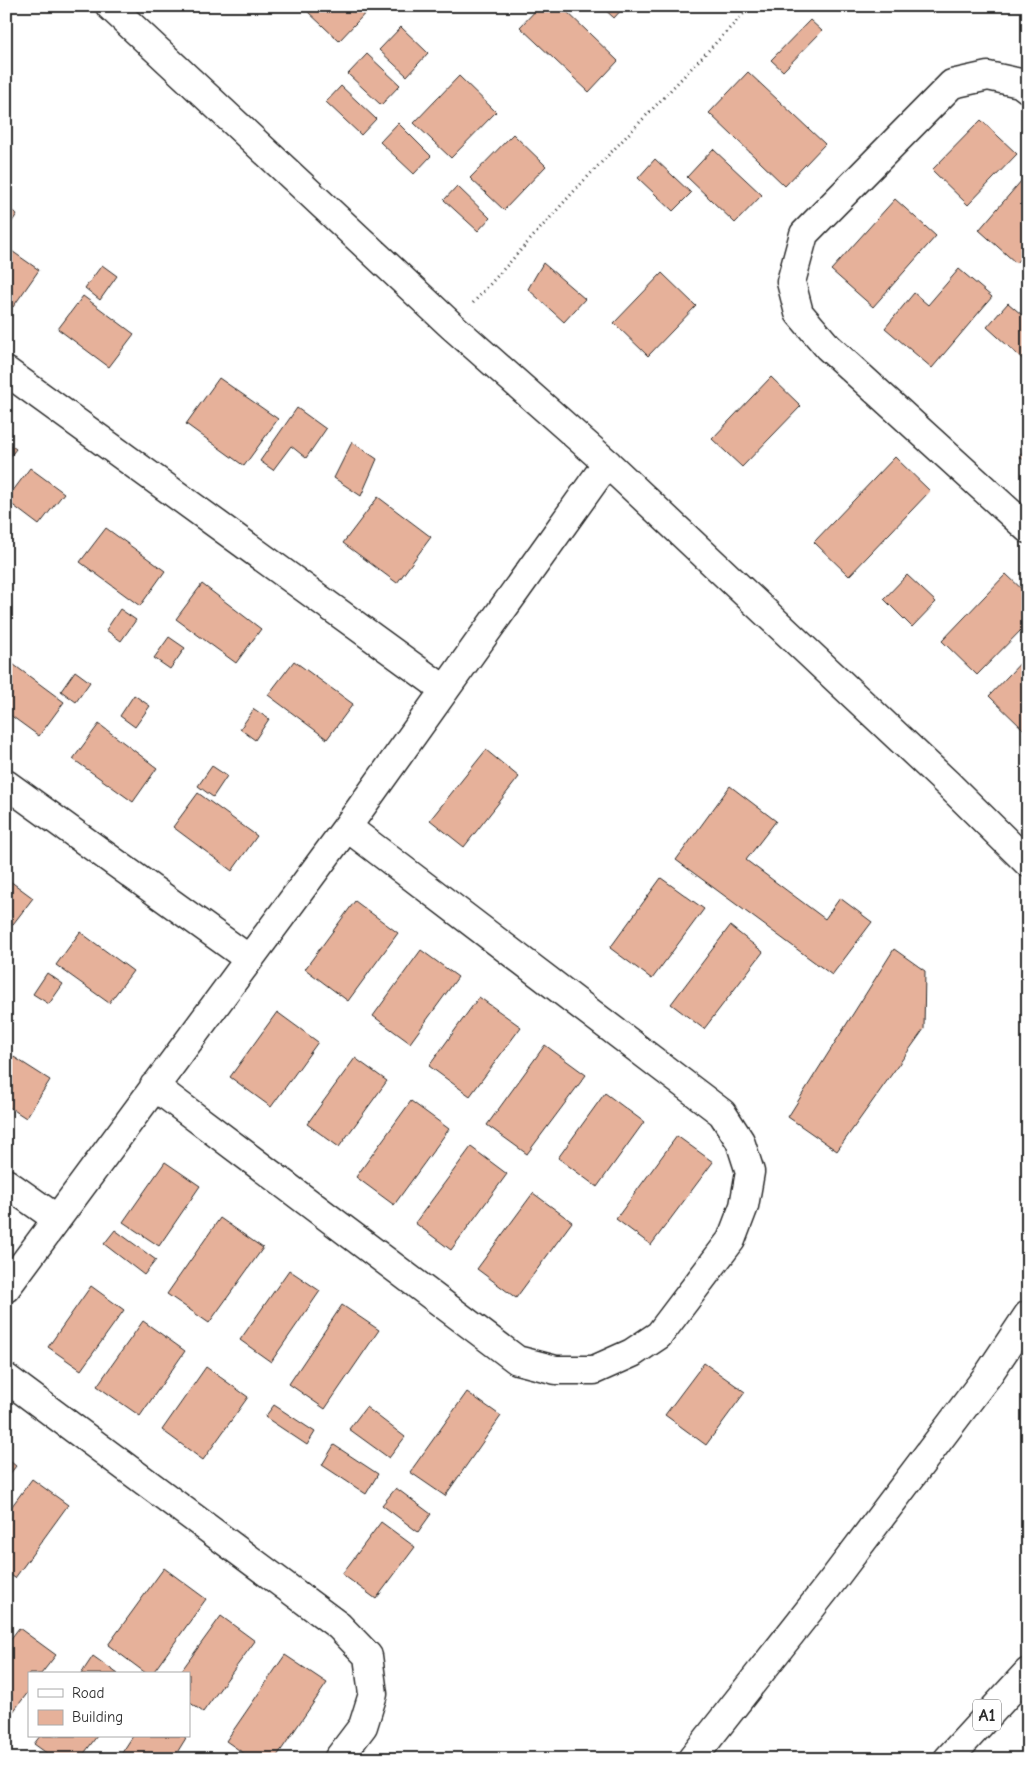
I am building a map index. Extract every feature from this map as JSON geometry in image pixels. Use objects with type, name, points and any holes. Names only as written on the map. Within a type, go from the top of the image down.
[{"type":"main road","points":[[110,6],[452,326],[607,463],[948,784],[1028,863]]},
{"type":"main road","points":[[1028,89],[1020,82],[988,76],[952,84],[804,234],[791,282],[799,312],[828,348],[1028,529]]},
{"type":"main road","points":[[6,371],[445,690]]},
{"type":"main road","points":[[6,1288],[347,826],[607,463]]},
{"type":"main road","points":[[6,784],[249,959]]},
{"type":"main road","points":[[154,1086],[517,1360],[556,1370],[594,1370],[632,1353],[659,1335],[731,1240],[744,1206],[750,1172],[740,1141],[722,1113],[347,826]]},
{"type":"main road","points":[[6,1183],[57,1219]]},
{"type":"main road","points":[[692,1759],[833,1580],[988,1375],[1028,1315]]},
{"type":"main road","points":[[6,1378],[339,1626],[368,1656],[373,1694],[363,1726],[338,1759]]},
{"type":"main road","name":"A1","points":[[948,1759],[1028,1672]]},
{"type":"path","points":[[452,326],[576,189],[751,6]]},
{"type":"building","points":[[311,6],[372,6],[339,41],[307,11]]},
{"type":"building","points":[[540,6],[561,6],[618,61],[589,92],[520,27]]},
{"type":"building","points":[[601,6],[624,6],[624,7],[614,18]]},
{"type":"building","points":[[810,20],[822,31],[783,71],[771,60]]},
{"type":"building","points":[[401,27],[428,53],[407,76],[379,50]]},
{"type":"building","points":[[367,54],[400,85],[381,105],[348,74]]},
{"type":"building","points":[[748,72],[825,144],[785,186],[709,113]]},
{"type":"building","points":[[459,76],[496,112],[451,158],[414,123]]},
{"type":"building","points":[[341,86],[376,119],[361,135],[326,102]]},
{"type":"building","points":[[981,120],[1017,154],[968,205],[932,170]]},
{"type":"building","points":[[398,123],[431,156],[414,174],[380,142]]},
{"type":"building","points":[[513,134],[546,166],[504,210],[470,178]]},
{"type":"building","points":[[713,149],[762,195],[735,223],[687,177]]},
{"type":"building","points":[[655,159],[691,193],[673,211],[638,178]]},
{"type":"building","points":[[1028,173],[1028,249],[1016,263],[979,230]]},
{"type":"building","points":[[457,186],[490,218],[478,231],[444,200]]},
{"type":"building","points":[[895,199],[936,236],[873,307],[831,270]]},
{"type":"building","points":[[6,207],[17,214],[6,231]]},
{"type":"building","points":[[6,247],[39,270],[13,307],[6,302]]},
{"type":"building","points":[[543,263],[585,299],[564,322],[528,289]]},
{"type":"building","points":[[102,265],[117,276],[100,300],[85,288]]},
{"type":"building","points":[[959,269],[992,297],[932,368],[885,328],[914,293],[928,305]]},
{"type":"building","points":[[662,273],[696,306],[648,356],[614,323]]},
{"type":"building","points":[[83,296],[134,334],[109,367],[58,329]]},
{"type":"building","points":[[1008,303],[1028,320],[1028,364],[987,327]]},
{"type":"building","points":[[771,377],[801,406],[742,467],[712,439]]},
{"type":"building","points":[[219,378],[278,419],[244,466],[186,424]]},
{"type":"building","points":[[297,408],[326,429],[306,458],[291,446],[273,470],[260,461]]},
{"type":"building","points":[[6,442],[16,449],[6,462]]},
{"type":"building","points":[[352,442],[377,459],[361,496],[334,478]]},
{"type":"building","points":[[1028,446],[1028,464],[1019,456]]},
{"type":"building","points":[[895,457],[930,491],[849,576],[814,542]]},
{"type":"building","points":[[30,468],[64,493],[39,525],[6,500]]},
{"type":"building","points":[[378,497],[431,537],[397,583],[343,543]]},
{"type":"building","points":[[106,528],[165,571],[140,606],[80,562]]},
{"type":"building","points":[[1006,574],[1028,595],[1028,623],[977,675],[942,641]]},
{"type":"building","points":[[907,575],[936,602],[912,627],[884,599]]},
{"type":"building","points":[[202,584],[261,629],[236,663],[176,619]]},
{"type":"building","points":[[120,609],[136,620],[121,641],[106,630]]},
{"type":"building","points":[[169,637],[185,648],[170,669],[154,658]]},
{"type":"building","points":[[1028,655],[1028,726],[1024,730],[989,696]]},
{"type":"building","points":[[6,659],[64,702],[39,736],[6,712]]},
{"type":"building","points":[[294,661],[353,704],[327,739],[268,695]]},
{"type":"building","points":[[75,671],[90,682],[76,702],[61,691]]},
{"type":"building","points":[[134,695],[150,706],[135,727],[120,716]]},
{"type":"building","points":[[254,709],[269,719],[255,740],[240,729]]},
{"type":"building","points":[[99,724],[157,768],[133,802],[73,759]]},
{"type":"building","points":[[486,750],[519,777],[464,847],[430,820]]},
{"type":"building","points":[[212,766],[227,776],[213,797],[198,786]]},
{"type":"building","points":[[730,786],[776,821],[746,860],[825,919],[840,898],[872,922],[832,975],[676,860]]},
{"type":"building","points":[[198,793],[257,836],[232,871],[173,827]]},
{"type":"building","points":[[6,878],[33,898],[7,932],[6,931]]},
{"type":"building","points":[[661,878],[704,909],[652,979],[610,948]]},
{"type":"building","points":[[355,901],[398,933],[348,1001],[305,969]]},
{"type":"building","points":[[730,926],[763,952],[704,1029],[671,1004]]},
{"type":"building","points":[[80,932],[133,971],[109,1003],[56,965]]},
{"type":"building","points":[[894,949],[925,971],[924,1029],[837,1151],[788,1117]]},
{"type":"building","points":[[421,950],[458,977],[410,1043],[373,1016]]},
{"type":"building","points":[[47,973],[63,984],[49,1004],[33,994]]},
{"type":"building","points":[[479,997],[521,1027],[470,1096],[429,1066]]},
{"type":"building","points":[[277,1012],[318,1042],[271,1107],[230,1077]]},
{"type":"building","points":[[545,1045],[586,1075],[527,1154],[487,1125]]},
{"type":"building","points":[[6,1052],[50,1080],[26,1118],[6,1105]]},
{"type":"building","points":[[355,1058],[387,1081],[339,1147],[307,1124]]},
{"type":"building","points":[[605,1093],[644,1122],[597,1187],[558,1158]]},
{"type":"building","points":[[411,1101],[449,1129],[394,1205],[356,1177]]},
{"type":"building","points":[[677,1136],[713,1162],[651,1245],[616,1219]]},
{"type":"building","points":[[471,1147],[507,1174],[451,1250],[415,1223]]},
{"type":"building","points":[[165,1162],[200,1186],[159,1246],[123,1222]]},
{"type":"building","points":[[533,1193],[572,1222],[516,1298],[477,1269]]},
{"type":"building","points":[[220,1218],[263,1248],[209,1323],[167,1294]]},
{"type":"building","points":[[115,1230],[156,1260],[144,1275],[104,1244]]},
{"type":"building","points":[[289,1270],[320,1291],[271,1362],[240,1340]]},
{"type":"building","points":[[91,1286],[124,1310],[81,1370],[48,1347]]},
{"type":"building","points":[[342,1305],[379,1330],[325,1409],[289,1384]]},
{"type":"building","points":[[143,1321],[185,1351],[140,1416],[97,1386]]},
{"type":"building","points":[[704,1363],[745,1392],[706,1445],[665,1415]]},
{"type":"building","points":[[206,1367],[248,1397],[203,1460],[162,1430]]},
{"type":"building","points":[[467,1392],[501,1416],[445,1496],[410,1472]]},
{"type":"building","points":[[274,1405],[315,1432],[307,1445],[265,1417]]},
{"type":"building","points":[[366,1407],[405,1437],[389,1458],[349,1429]]},
{"type":"building","points":[[334,1445],[378,1474],[366,1494],[322,1465]]},
{"type":"building","points":[[6,1458],[16,1466],[6,1479]]},
{"type":"building","points":[[32,1479],[68,1505],[15,1578],[6,1572],[6,1514]]},
{"type":"building","points":[[396,1488],[431,1514],[418,1532],[382,1505]]},
{"type":"building","points":[[381,1522],[415,1547],[376,1599],[342,1574]]},
{"type":"building","points":[[164,1568],[206,1599],[153,1672],[144,1672],[108,1645]]},
{"type":"building","points":[[221,1616],[255,1641],[203,1712],[190,1703],[190,1672],[180,1672]]},
{"type":"building","points":[[19,1628],[56,1655],[43,1672],[28,1672],[28,1692],[6,1721],[6,1645]]},
{"type":"building","points":[[285,1655],[327,1683],[275,1759],[252,1759],[226,1741]]},
{"type":"building","points":[[93,1656],[115,1672],[82,1672]]},
{"type":"building","points":[[38,1738],[96,1738],[80,1759],[55,1759],[34,1744]]},
{"type":"building","points":[[132,1738],[186,1738],[173,1759],[118,1759]]}]
